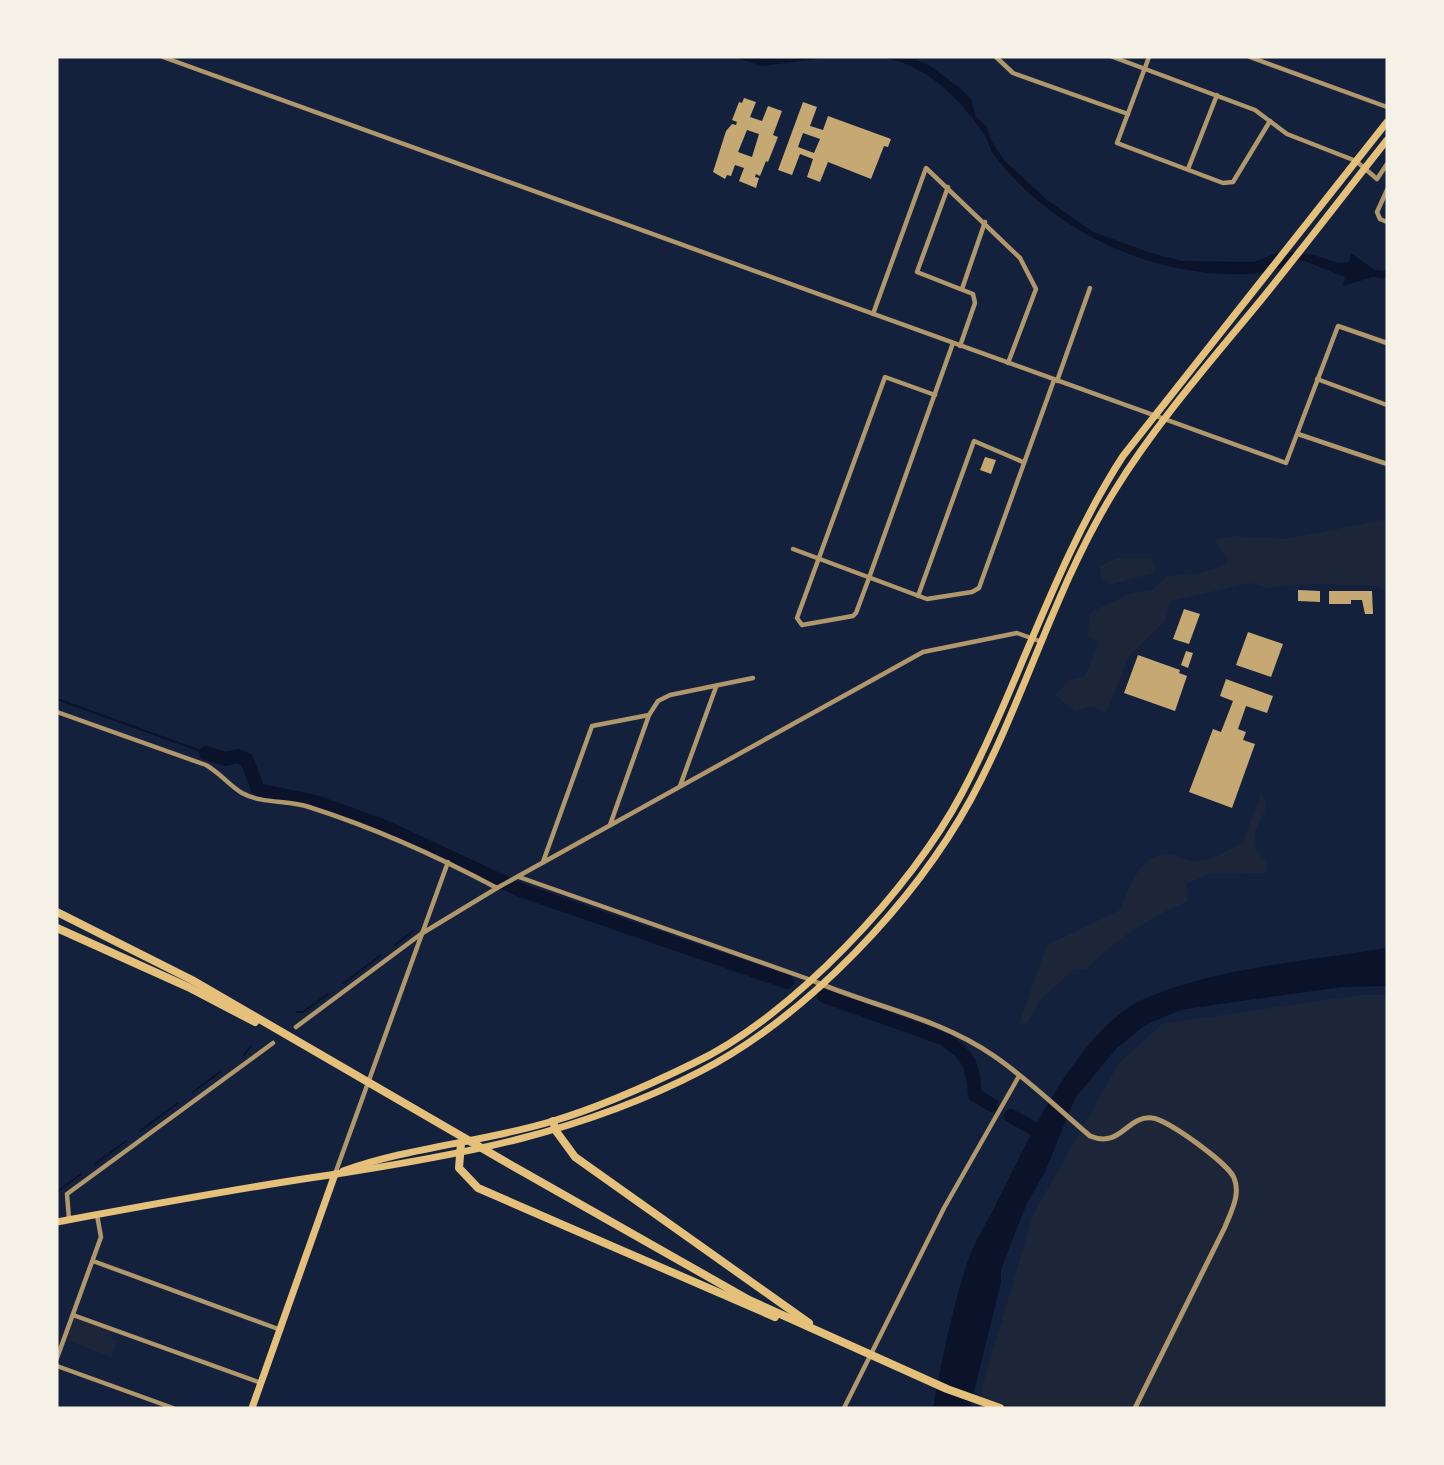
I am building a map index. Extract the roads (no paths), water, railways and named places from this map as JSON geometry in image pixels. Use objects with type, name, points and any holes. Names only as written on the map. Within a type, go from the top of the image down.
[{"type":"highway","points":[[57,912],[192,980],[306,1048],[750,1300],[947,1389],[1000,1408]]},
{"type":"highway","points":[[57,928],[188,987],[306,1048]]},
{"type":"highway","points":[[553,1121],[556,1131],[575,1157],[791,1311],[840,1342]]},
{"type":"highway","points":[[460,1143],[459,1168],[478,1188],[745,1306],[840,1342]]},
{"type":"main road","points":[[252,1408],[335,1174],[353,1167],[553,1121],[697,1062],[745,1033],[811,980],[843,950],[884,904],[939,831],[962,794],[1103,486],[1154,415],[1387,122]]},
{"type":"main road","points":[[57,1222],[460,1155],[556,1131],[702,1071],[749,1041],[822,985],[895,908],[947,837],[971,798],[1104,510],[1134,461],[1387,140]]},
{"type":"street","points":[[163,57],[1286,463],[1338,327],[1387,343]]},
{"type":"street","points":[[996,57],[1013,73],[1128,114]]},
{"type":"street","points":[[1113,57],[1255,110],[1305,142],[1356,161],[1377,179],[1387,164]]},
{"type":"street","points":[[1149,57],[1118,143],[1223,183],[1233,183],[1270,121]]},
{"type":"street","points":[[1250,57],[1387,107]]},
{"type":"street","points":[[1188,169],[1217,95]]},
{"type":"street","points":[[873,314],[926,168],[1020,258],[1036,289],[1008,363]]},
{"type":"street","points":[[948,187],[917,272],[973,294],[975,303],[960,346]]},
{"type":"street","points":[[1387,190],[1377,212],[1380,219],[1387,222]]},
{"type":"street","points":[[962,289],[985,222]]},
{"type":"street","points":[[792,549],[927,599],[972,592],[979,588],[1023,462],[1090,288]]},
{"type":"street","points":[[935,395],[885,377],[797,618],[802,625],[853,616],[869,578],[935,395],[953,343]]},
{"type":"street","points":[[1317,379],[1387,405]]},
{"type":"street","points":[[1298,434],[1387,464]]},
{"type":"street","points":[[918,596],[974,441],[1023,462]]},
{"type":"street","points":[[296,1027],[421,934],[500,886],[923,652],[1017,633],[1042,642]]},
{"type":"street","points":[[610,825],[649,715],[658,702],[670,695],[753,678]]},
{"type":"street","points":[[680,786],[716,687]]},
{"type":"street","points":[[57,712],[206,765],[222,774],[241,792],[250,796],[306,806],[408,843],[500,886]]},
{"type":"street","points":[[543,862],[592,726],[649,715]]},
{"type":"street","points":[[335,1174],[448,862]]},
{"type":"street","points":[[519,877],[811,980],[942,1029],[994,1056],[1089,1136],[1100,1141],[1111,1139],[1140,1119],[1152,1118],[1166,1122],[1219,1162],[1234,1177],[1236,1197],[1225,1227],[1135,1408]]},
{"type":"street","points":[[69,1220],[67,1194],[273,1043]]},
{"type":"street","points":[[843,1408],[944,1208],[1019,1076]]},
{"type":"street","points":[[57,1358],[101,1237],[97,1215]]},
{"type":"street","points":[[93,1261],[281,1330]]},
{"type":"street","points":[[73,1314],[261,1383]]},
{"type":"street","points":[[57,1366],[173,1408]]},
{"type":"waterway","points":[[57,699],[206,753]]},
{"type":"waterway","points":[[206,753],[226,759],[238,756],[247,760],[258,790],[316,802],[383,826],[520,890],[787,982]]},
{"type":"waterway","points":[[395,945],[413,931]]},
{"type":"waterway","points":[[344,983],[381,955]]},
{"type":"waterway","points":[[297,1012],[303,1012],[328,994]]},
{"type":"waterway","points":[[824,996],[945,1039],[969,1062],[975,1095],[992,1105]]},
{"type":"waterway","points":[[244,1055],[251,1046]]},
{"type":"waterway","points":[[193,1092],[220,1072]]},
{"type":"waterway","points":[[140,1131],[178,1103]]},
{"type":"waterway","points":[[1011,1116],[1047,1136]]},
{"type":"waterway","points":[[95,1164],[126,1141]]},
{"type":"waterway","points":[[57,1192],[81,1174]]}]
